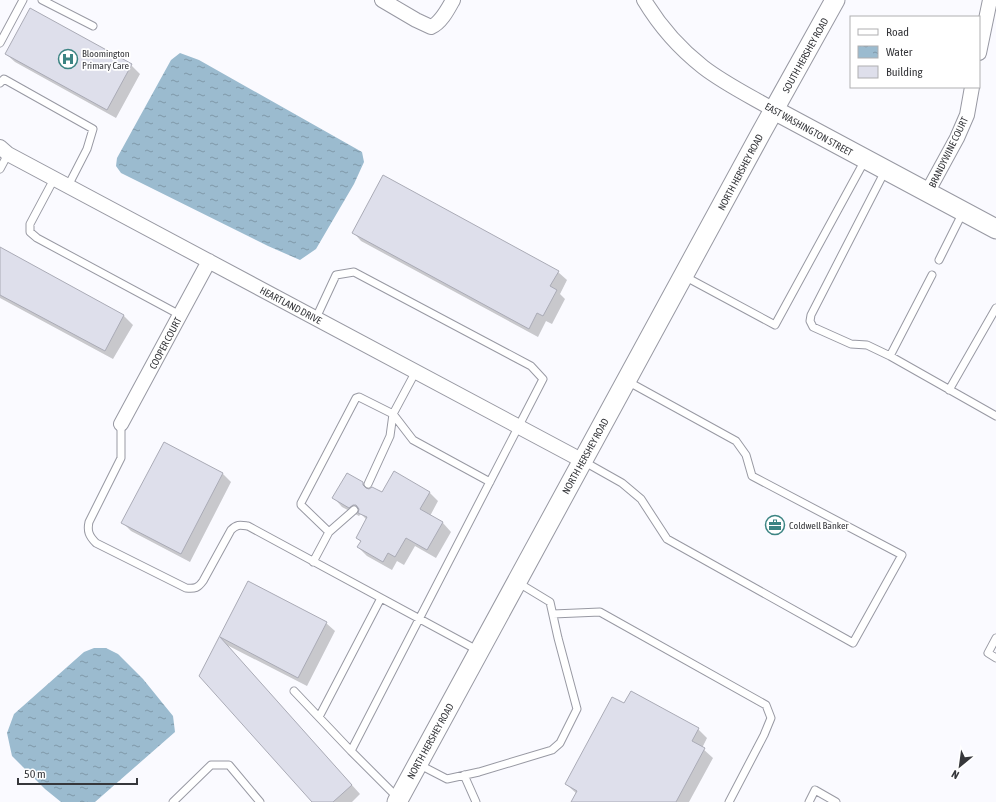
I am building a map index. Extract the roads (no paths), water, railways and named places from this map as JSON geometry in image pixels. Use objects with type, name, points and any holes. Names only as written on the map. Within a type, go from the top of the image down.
[{"type":"main road","name":"SOUTH HERSHEY ROAD","points":[[774,110],[835,0]]},
{"type":"main road","name":"EAST WASHINGTON STREET","points":[[774,110],[885,171],[996,229]]},
{"type":"main road","name":"NORTH HERSHEY ROAD","points":[[398,800],[774,110]]},
{"type":"street","points":[[382,0],[416,20],[431,26],[435,25],[441,19],[453,0]]},
{"type":"street","name":"EAST WASHINGTON STREET","points":[[644,0],[659,21],[680,45],[703,67],[729,85],[774,110]]},
{"type":"street","points":[[980,49],[990,0]]},
{"type":"street","name":"BRANDYWINE COURT","points":[[927,193],[957,138],[967,115],[972,88]]},
{"type":"street","name":"HEARTLAND DRIVE","points":[[4,151],[583,460]]},
{"type":"street","name":"COOPER COURT","points":[[121,424],[209,261]]},
{"type":"lane","points":[[0,43],[23,0]]},
{"type":"lane","points":[[42,0],[93,26]]},
{"type":"lane","points":[[1,80],[93,129],[87,149],[68,186]]},
{"type":"lane","points":[[0,169],[4,151]]},
{"type":"lane","points":[[684,276],[775,325],[865,160]]},
{"type":"lane","points":[[885,171],[811,315],[810,321],[813,326],[852,344],[867,345],[890,356],[996,416]]},
{"type":"lane","points":[[54,179],[30,224],[30,232],[37,238],[180,315]]},
{"type":"lane","points":[[939,260],[964,212]]},
{"type":"lane","points":[[316,318],[336,275],[354,272],[531,366],[543,379],[351,751]]},
{"type":"lane","points":[[890,356],[932,275]]},
{"type":"lane","points":[[949,390],[996,308]]},
{"type":"lane","points":[[368,484],[390,436],[393,414],[416,372]]},
{"type":"lane","points":[[583,460],[622,483],[641,499],[667,539],[853,643],[902,555],[752,476],[746,455],[736,442],[626,381]]},
{"type":"lane","points":[[329,532],[300,503],[356,398],[359,397],[393,414],[413,440],[490,482]]},
{"type":"lane","points":[[121,424],[121,458],[89,522],[89,534],[96,543],[186,588],[193,589],[199,587],[203,581],[235,525],[248,526],[479,651]]},
{"type":"lane","points":[[313,562],[329,532],[354,510]]},
{"type":"lane","points":[[418,764],[447,779],[552,750],[560,743],[577,709],[550,602],[517,582]]},
{"type":"lane","points":[[319,717],[381,598]]},
{"type":"lane","points":[[553,614],[600,612],[766,705],[771,718],[764,735],[729,802]]},
{"type":"lane","points":[[996,638],[988,653],[996,658]]},
{"type":"lane","points":[[294,690],[398,800]]},
{"type":"lane","points":[[173,802],[211,765],[229,765],[260,802]]},
{"type":"lane","points":[[464,775],[476,802]]},
{"type":"lane","points":[[809,802],[815,790],[836,802]]},
{"type":"water","points":[[180,53],[199,60],[362,152],[364,162],[354,184],[316,249],[300,260],[268,246],[121,173],[116,166],[117,158],[171,60]]},
{"type":"water","points":[[94,648],[106,648],[118,654],[143,679],[173,716],[175,732],[95,802],[61,802],[45,789],[12,756],[7,733],[14,714],[84,652]]},
{"type":"place","name":"Bloomington Primary Care","points":[[68,59]]},
{"type":"place","name":"Coldwell Banker","points":[[775,525]]}]
